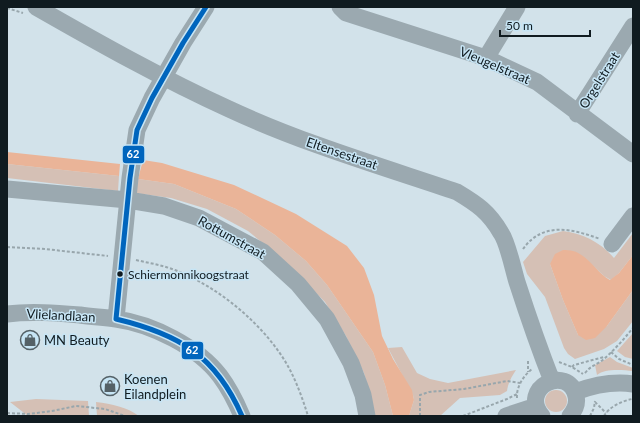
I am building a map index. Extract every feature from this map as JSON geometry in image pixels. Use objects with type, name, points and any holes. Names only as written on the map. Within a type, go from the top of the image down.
[{"type":"street","name":"Eltensestraat","points":[[36,7],[164,77],[229,110],[292,136],[457,192],[478,204],[503,234],[527,313],[552,381]]},
{"type":"street","points":[[116,319],[128,200],[137,130],[183,43],[206,7]]},
{"type":"street","points":[[486,58],[517,7]]},
{"type":"street","name":"Vleugelstraat","points":[[345,9],[486,58],[537,82],[577,114],[633,154]]},
{"type":"street","name":"Orgelstraat","points":[[577,114],[633,26]]},
{"type":"street","name":"Rottumstraat","points":[[7,189],[128,200],[164,206],[199,218],[263,252],[298,284],[326,319],[351,363],[363,395],[367,416]]},
{"type":"street","points":[[612,244],[633,216]]},
{"type":"street","name":"Vlielandlaan","points":[[7,314],[56,313],[116,319],[155,330],[175,340],[202,357],[220,376],[233,397],[242,416]]},
{"type":"street","points":[[506,416],[539,411],[536,400],[539,390],[546,383],[560,381],[566,383],[575,392],[575,410],[570,416]]},
{"type":"street","points":[[575,392],[597,385],[620,382],[633,384]]},
{"type":"path","points":[[522,250],[528,241],[539,234],[563,229],[578,231],[612,244]]},
{"type":"path","points":[[7,247],[45,249],[147,262],[175,270],[210,288],[239,308],[272,343],[296,384],[308,416]]},
{"type":"path","points":[[584,374],[590,366],[599,362],[624,340],[633,328]]},
{"type":"path","points":[[610,352],[619,359],[633,365]]},
{"type":"path","points":[[572,367],[574,365],[605,357]]},
{"type":"path","points":[[420,416],[420,395],[429,392],[464,389],[507,381],[520,384]]},
{"type":"path","points":[[463,416],[517,394]]},
{"type":"path","points":[[604,416],[618,404],[633,399]]},
{"type":"path","points":[[595,402],[606,413]]},
{"type":"path","points":[[7,413],[28,414],[76,406],[105,409],[125,416]]},
{"type":"shaded area","points":[[7,152],[120,164],[119,176],[7,164]]},
{"type":"shaded area","points":[[143,160],[162,163],[234,185],[296,214],[347,246],[364,268],[374,295],[382,336],[393,359],[412,390],[414,400],[409,416],[393,416],[385,385],[373,352],[327,285],[306,261],[275,235],[236,209],[174,184],[138,179]]},
{"type":"shaded area","points":[[7,164],[119,176],[118,191],[7,178]]},
{"type":"shaded area","points":[[138,179],[174,184],[236,209],[275,235],[306,261],[327,285],[373,352],[385,385],[393,416],[374,416],[373,405],[364,373],[346,336],[325,302],[280,257],[248,231],[207,209],[171,198],[135,193]]},
{"type":"shaded area","points":[[563,231],[578,234],[597,243],[614,258],[633,233],[633,255],[619,273],[611,280],[604,276],[586,259],[550,264],[578,335],[607,326],[633,290],[633,321],[617,341],[604,349],[575,359],[568,354],[564,348],[545,297],[527,274],[523,262],[545,236]]},
{"type":"shaded area","points":[[563,250],[573,251],[583,256],[610,280],[619,273],[633,255],[633,290],[607,326],[595,338],[586,340],[578,335],[563,300],[550,264],[555,254]]},
{"type":"shaded area","points":[[633,333],[633,359],[625,357],[617,351]]},
{"type":"shaded area","points":[[402,347],[417,373],[430,379],[448,383],[516,370],[510,380],[507,391],[500,395],[460,398],[440,416],[409,416],[414,400],[413,395],[388,348]]},
{"type":"shaded area","points":[[610,357],[617,362],[633,368],[633,371],[609,370],[597,375],[595,365]]},
{"type":"shaded area","points":[[556,390],[564,393],[567,401],[564,409],[556,412],[548,409],[545,401],[548,393]]},
{"type":"shaded area","points":[[36,399],[88,401],[89,416],[28,416],[10,402]]},
{"type":"shaded area","points":[[96,402],[119,406],[139,416],[97,416]]},
{"type":"transit line","name":"62","points":[[116,319],[130,178],[137,130],[152,98],[183,43],[206,7]]},
{"type":"transit line","name":"62","points":[[116,319],[159,332],[177,340],[193,351],[207,363],[220,378],[232,395],[242,416]]},
{"type":"place","name":"Schiermonnikoogstraat","points":[[120,274]]},
{"type":"place","name":"MN Beauty","points":[[30,340]]},
{"type":"place","name":"Koenen Eilandplein","points":[[110,386]]}]
